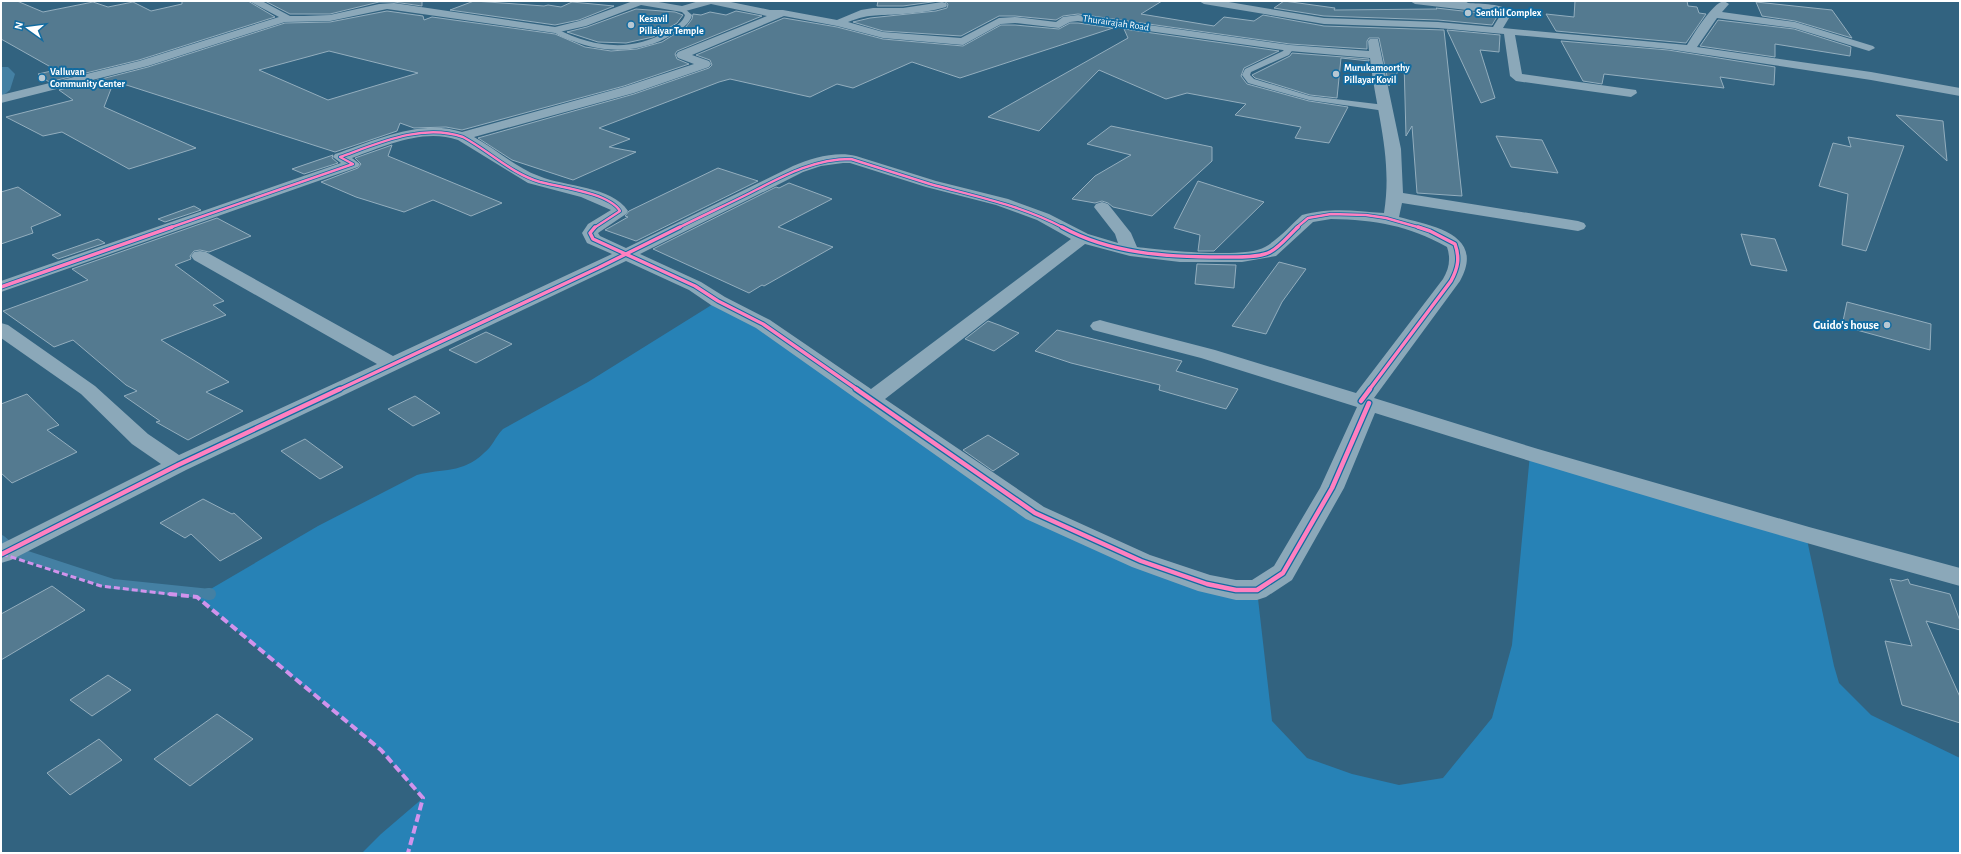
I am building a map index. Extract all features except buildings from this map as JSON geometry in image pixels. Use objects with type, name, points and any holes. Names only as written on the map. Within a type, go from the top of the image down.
[{"type":"street","points":[[254,1],[285,16],[284,19]]},
{"type":"street","points":[[5,100],[199,48],[284,19],[318,20],[337,17],[382,5],[555,30],[582,24],[641,2],[682,9],[711,1]]},
{"type":"street","name":"Thurairajah Road","points":[[711,1],[770,14],[784,13],[838,23],[884,35],[963,42],[999,21],[1007,20],[1059,25],[1067,19],[1083,18],[1290,48],[1376,55]]},
{"type":"street","points":[[1204,1],[1318,20],[1373,24],[1405,23],[1509,31],[1690,49],[1871,76],[1960,92]]},
{"type":"street","points":[[1415,1],[1463,3],[1507,12],[1496,30]]},
{"type":"street","points":[[1690,49],[1714,14],[1728,1]]},
{"type":"street","points":[[838,23],[861,13],[873,11],[903,11],[942,5]]},
{"type":"street","points":[[462,136],[629,90],[705,64],[682,55],[784,13]]},
{"type":"street","points":[[1714,14],[1795,24],[1869,48]]},
{"type":"street","points":[[1373,24],[1376,55],[1393,147],[1396,197],[1392,215],[1386,218]]},
{"type":"street","points":[[1509,31],[1516,76],[1520,78],[1631,93]]},
{"type":"street","points":[[1,287],[353,164],[340,157],[403,137],[430,132],[448,131],[462,136],[500,162],[532,179],[575,190],[617,206],[620,211],[594,228],[590,234],[593,239],[627,254],[696,286],[718,301],[763,324],[872,398],[1035,513],[1140,561],[1207,584],[1236,590],[1257,590],[1283,573],[1332,488],[1365,402],[1398,349],[1451,281],[1458,268],[1459,255],[1455,244],[1430,231],[1386,218],[1366,215],[1332,214],[1308,218],[1270,252],[1242,257],[1180,257],[1130,251],[1082,238],[1043,217],[1002,202],[931,184],[851,159],[838,158],[806,165],[627,254],[394,365],[178,465],[1,554]]},
{"type":"street","points":[[1396,197],[1578,226]]},
{"type":"street","points":[[1102,207],[1123,233],[1130,251]]},
{"type":"street","points":[[872,398],[1082,238]]},
{"type":"street","points":[[200,256],[394,365]]},
{"type":"street","points":[[1100,326],[1208,354],[1530,454],[1768,524],[1960,577]]},
{"type":"street","points":[[1,329],[88,390],[140,439],[178,465]]},
{"type":"lane","points":[[555,30],[566,37],[592,44],[634,48],[657,39],[681,25],[688,19],[689,15],[682,9]]},
{"type":"lane","points":[[1290,48],[1286,53],[1248,71],[1246,76],[1251,80],[1309,98],[1385,108]]},
{"type":"shaded area","points":[[1,67],[8,67],[15,74],[10,90],[1,97]]},
{"type":"shaded area","points":[[718,301],[1035,513],[1141,561],[1257,590],[1272,721],[1307,758],[1352,774],[1399,785],[1443,778],[1492,718],[1512,645],[1530,454],[1806,535],[1839,683],[1871,715],[1960,758],[1960,853],[362,853],[381,834],[423,798],[381,750],[197,597],[318,526],[417,475],[460,467],[476,460],[487,450],[503,429],[588,382]]},
{"type":"waterway","points":[[1,540],[15,552],[113,584],[210,594],[208,594]]},
{"type":"marked path","points":[[2,554],[101,586],[197,597],[381,750],[423,798],[408,853]]},
{"type":"cycle path","points":[[1,287],[353,164],[340,157],[385,141],[402,136],[435,131],[450,133],[463,137],[472,142],[521,174],[542,182],[587,193],[617,206],[620,211],[594,228],[590,233],[593,239],[695,286],[718,301],[763,324],[1035,513],[1141,561],[1207,584],[1236,590],[1257,590],[1283,573],[1332,488],[1369,403]]},
{"type":"cycle path","points":[[2,554],[178,465],[598,268],[791,172],[805,166],[835,159],[851,159],[931,184],[1002,202],[1043,217],[1082,238],[1130,251],[1180,257],[1242,257],[1270,252],[1308,218],[1331,214],[1366,215],[1386,218],[1430,231],[1455,244],[1458,254],[1456,272],[1451,281],[1361,401]]},
{"type":"place","name":"Senthil Complex","points":[[1468,13]]},
{"type":"place","name":"Kesavil Pillaiyar Temple","points":[[631,25]]},
{"type":"place","name":"Murukamoorthy Pillayar Kovil","points":[[1336,74]]},
{"type":"place","name":"Valluvan Community Center","points":[[42,78]]},
{"type":"place","name":"Guido's house","points":[[1887,325]]}]
